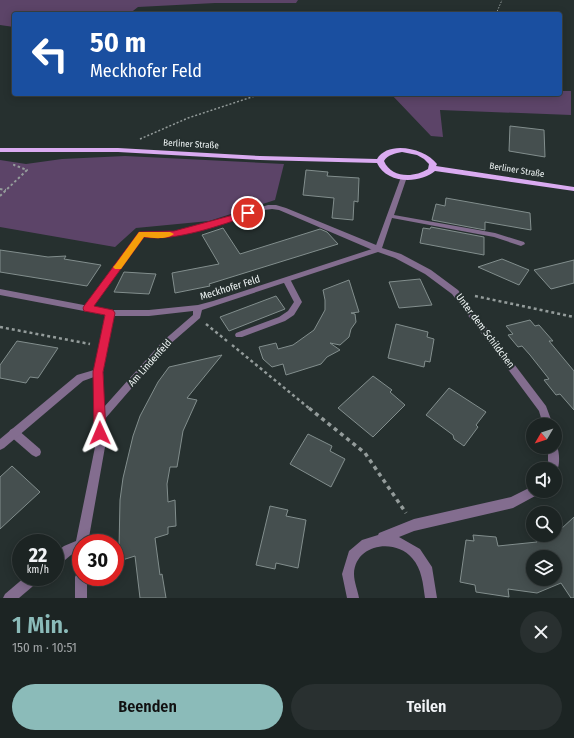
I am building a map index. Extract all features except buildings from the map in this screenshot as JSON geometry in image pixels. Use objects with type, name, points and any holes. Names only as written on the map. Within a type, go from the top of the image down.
[{"type":"main road","name":"Berliner Straße","points":[[0,150],[118,150],[260,158],[380,161]]},
{"type":"main road","points":[[394,151],[411,151],[426,157],[431,161],[433,168],[428,174],[421,177],[404,178],[389,173],[381,165],[380,161],[382,157],[394,151]]},
{"type":"main road","name":"Berliner Straße","points":[[433,168],[574,189]]},
{"type":"street","points":[[378,250],[404,178]]},
{"type":"street","name":"Unter dem Schildchen","points":[[87,308],[142,234],[152,236],[174,234],[219,223],[263,208],[274,207],[287,211],[378,250],[398,256],[428,272],[455,292],[543,408],[546,418]]},
{"type":"street","points":[[390,216],[495,235],[521,244]]},
{"type":"street","name":"Meckhofer Feld","points":[[0,292],[110,313],[197,312],[214,304],[378,250]]},
{"type":"street","points":[[239,335],[282,319],[290,313],[298,302],[287,281]]},
{"type":"street","name":"Am Lindenfeld","points":[[100,418],[166,344],[197,312]]},
{"type":"street","points":[[84,534],[100,447],[98,372],[110,313]]},
{"type":"street","points":[[0,445],[80,378],[98,372]]},
{"type":"street","points":[[14,433],[36,452]]},
{"type":"street","points":[[353,598],[348,575],[351,561],[358,550],[367,542],[379,539],[414,525],[513,502],[526,495]]},
{"type":"street","points":[[379,539],[392,539],[405,544],[417,554],[426,567],[431,582],[431,598]]},
{"type":"street","points":[[9,598],[24,586]]},
{"type":"street","points":[[81,586],[81,598]]},
{"type":"path","points":[[497,12],[502,0]]},
{"type":"path","points":[[118,150],[188,118],[255,96]]},
{"type":"path","points":[[0,196],[27,170],[14,165],[23,149]]},
{"type":"path","points":[[0,189],[7,190]]},
{"type":"path","points":[[455,292],[574,317]]},
{"type":"path","points":[[197,312],[275,381],[365,453],[414,525]]},
{"type":"path","points":[[0,327],[103,347]]},
{"type":"shaded area","points":[[0,0],[298,0],[296,3],[215,3],[138,7],[132,12],[12,12],[12,27],[0,25]]},
{"type":"shaded area","points":[[562,91],[571,91],[571,115],[440,110],[443,137],[431,136],[393,96],[562,96]]},
{"type":"shaded area","points":[[125,156],[284,164],[275,200],[209,221],[136,228],[115,247],[0,227],[0,160],[26,164],[62,159]]},
{"type":"slow traffic","points":[[118,267],[142,234],[152,236],[170,234]]},
{"type":"route","points":[[100,433],[98,372],[110,313],[87,308],[142,234],[152,236],[174,234],[219,223],[248,213]]}]
